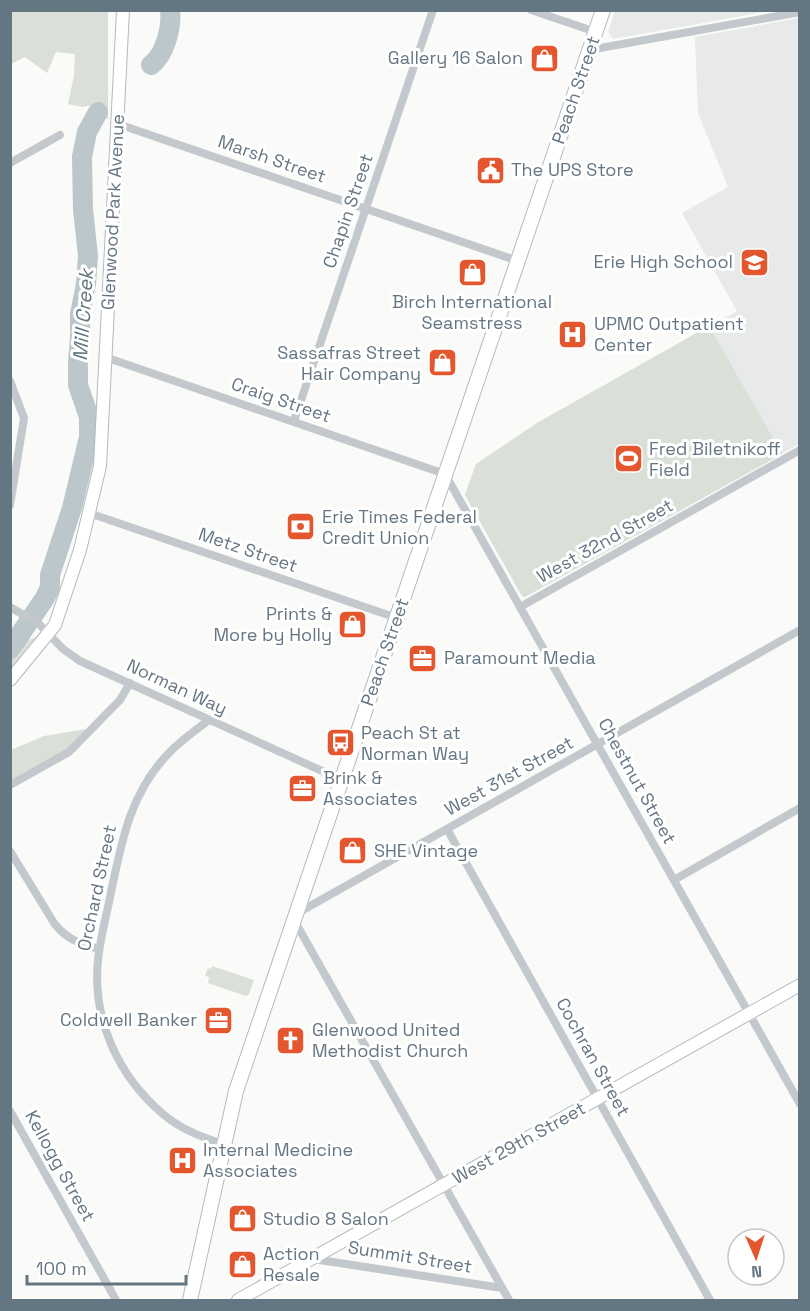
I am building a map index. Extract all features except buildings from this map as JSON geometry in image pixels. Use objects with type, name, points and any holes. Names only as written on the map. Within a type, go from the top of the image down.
[{"type":"main road","name":"Glenwood Park Avenue","points":[[10,680],[55,625],[67,591],[100,466],[123,10]]},
{"type":"main road","name":"Peach Street","points":[[190,1300],[236,1091],[603,10]]},
{"type":"main road","name":"West 29th Street","points":[[238,1300],[800,986]]},
{"type":"street","name":"Chapin Street","points":[[294,421],[433,10]]},
{"type":"street","points":[[531,10],[596,32]]},
{"type":"street","points":[[589,50],[800,12]]},
{"type":"street","name":"Marsh Street","points":[[118,124],[518,261]]},
{"type":"street","points":[[10,163],[60,135]]},
{"type":"street","name":"Craig Street","points":[[105,357],[446,474]]},
{"type":"street","points":[[10,381],[24,418],[10,505]]},
{"type":"street","name":"West 32nd Street","points":[[520,607],[800,450]]},
{"type":"street","name":"Chestnut Street","points":[[446,474],[800,1104]]},
{"type":"street","name":"Metz Street","points":[[89,513],[397,618]]},
{"type":"street","name":"Norman Way","points":[[14,608],[39,624],[71,656],[342,780]]},
{"type":"street","name":"West 31st Street","points":[[295,917],[800,630]]},
{"type":"street","points":[[10,785],[69,752],[120,700],[130,683]]},
{"type":"street","name":"Orchard Street","points":[[209,720],[166,756],[145,782],[138,797],[126,827],[99,949],[97,974],[100,1005],[108,1037],[121,1065],[148,1100],[163,1114],[209,1140],[224,1144]]},
{"type":"street","points":[[674,880],[800,808]]},
{"type":"street","name":"Cochran Street","points":[[447,829],[710,1300]]},
{"type":"street","points":[[10,851],[61,933],[76,942],[99,949]]},
{"type":"street","points":[[295,917],[509,1300]]},
{"type":"street","name":"Kellogg Street","points":[[10,1111],[116,1300]]},
{"type":"street","name":"Summit Street","points":[[313,1259],[502,1288]]},
{"type":"shaded area","points":[[615,10],[769,11],[613,39],[608,32]]},
{"type":"shaded area","points":[[10,11],[108,11],[108,119],[102,118],[92,105],[82,107],[68,104],[74,75],[75,54],[56,52],[47,73],[25,57],[11,64]]},
{"type":"shaded area","name":"Erie High School","points":[[799,18],[799,444],[525,597],[522,596],[465,495],[476,464],[537,423],[737,311],[682,213],[728,187],[698,113],[695,37]]},
{"type":"shaded area","name":"Fred Biletnikoff Field","points":[[709,326],[782,454],[525,597],[522,596],[465,495],[476,464],[537,423]]},
{"type":"shaded area","points":[[36,637],[11,668],[11,647]]},
{"type":"shaded area","points":[[86,729],[70,748],[11,780],[11,750],[44,736]]},
{"type":"shaded area","points":[[212,966],[254,980],[249,994],[246,996],[208,983],[209,977],[205,976],[208,968],[211,969]]},
{"type":"waterway","name":"Mill Creek","points":[[151,65],[160,55],[167,40],[170,10]]},
{"type":"waterway","name":"Mill Creek","points":[[10,649],[50,587],[50,575],[72,508],[89,437],[89,417],[78,385],[80,314],[86,284],[88,256],[83,209],[82,157],[87,132],[98,112]]},
{"type":"place","name":"Gallery 16 Salon","points":[[544,58]]},
{"type":"place","name":"The UPS Store","points":[[490,170]]},
{"type":"place","name":"Erie High School","points":[[754,262]]},
{"type":"place","name":"Birch International Seamstress","points":[[472,273]]},
{"type":"place","name":"UPMC Outpatient Center","points":[[573,334]]},
{"type":"place","name":"Sassafras Street Hair Company","points":[[442,363]]},
{"type":"place","name":"Fred Biletnikoff Field","points":[[628,459]]},
{"type":"place","name":"Erie Times Federal Credit Union","points":[[301,527]]},
{"type":"place","name":"Prints & More by Holly","points":[[353,624]]},
{"type":"place","name":"Paramount Media","points":[[423,658]]},
{"type":"place","name":"Peach St at Norman Way","points":[[340,743]]},
{"type":"place","name":"Brink & Associates","points":[[302,788]]},
{"type":"place","name":"SHE Vintage","points":[[353,851]]},
{"type":"place","name":"Coldwell Banker","points":[[218,1020]]},
{"type":"place","name":"Glenwood United Methodist Church","points":[[291,1040]]},
{"type":"place","name":"Internal Medicine Associates","points":[[182,1160]]},
{"type":"place","name":"Studio 8 Salon","points":[[242,1219]]},
{"type":"place","name":"Action Resale","points":[[242,1264]]}]
